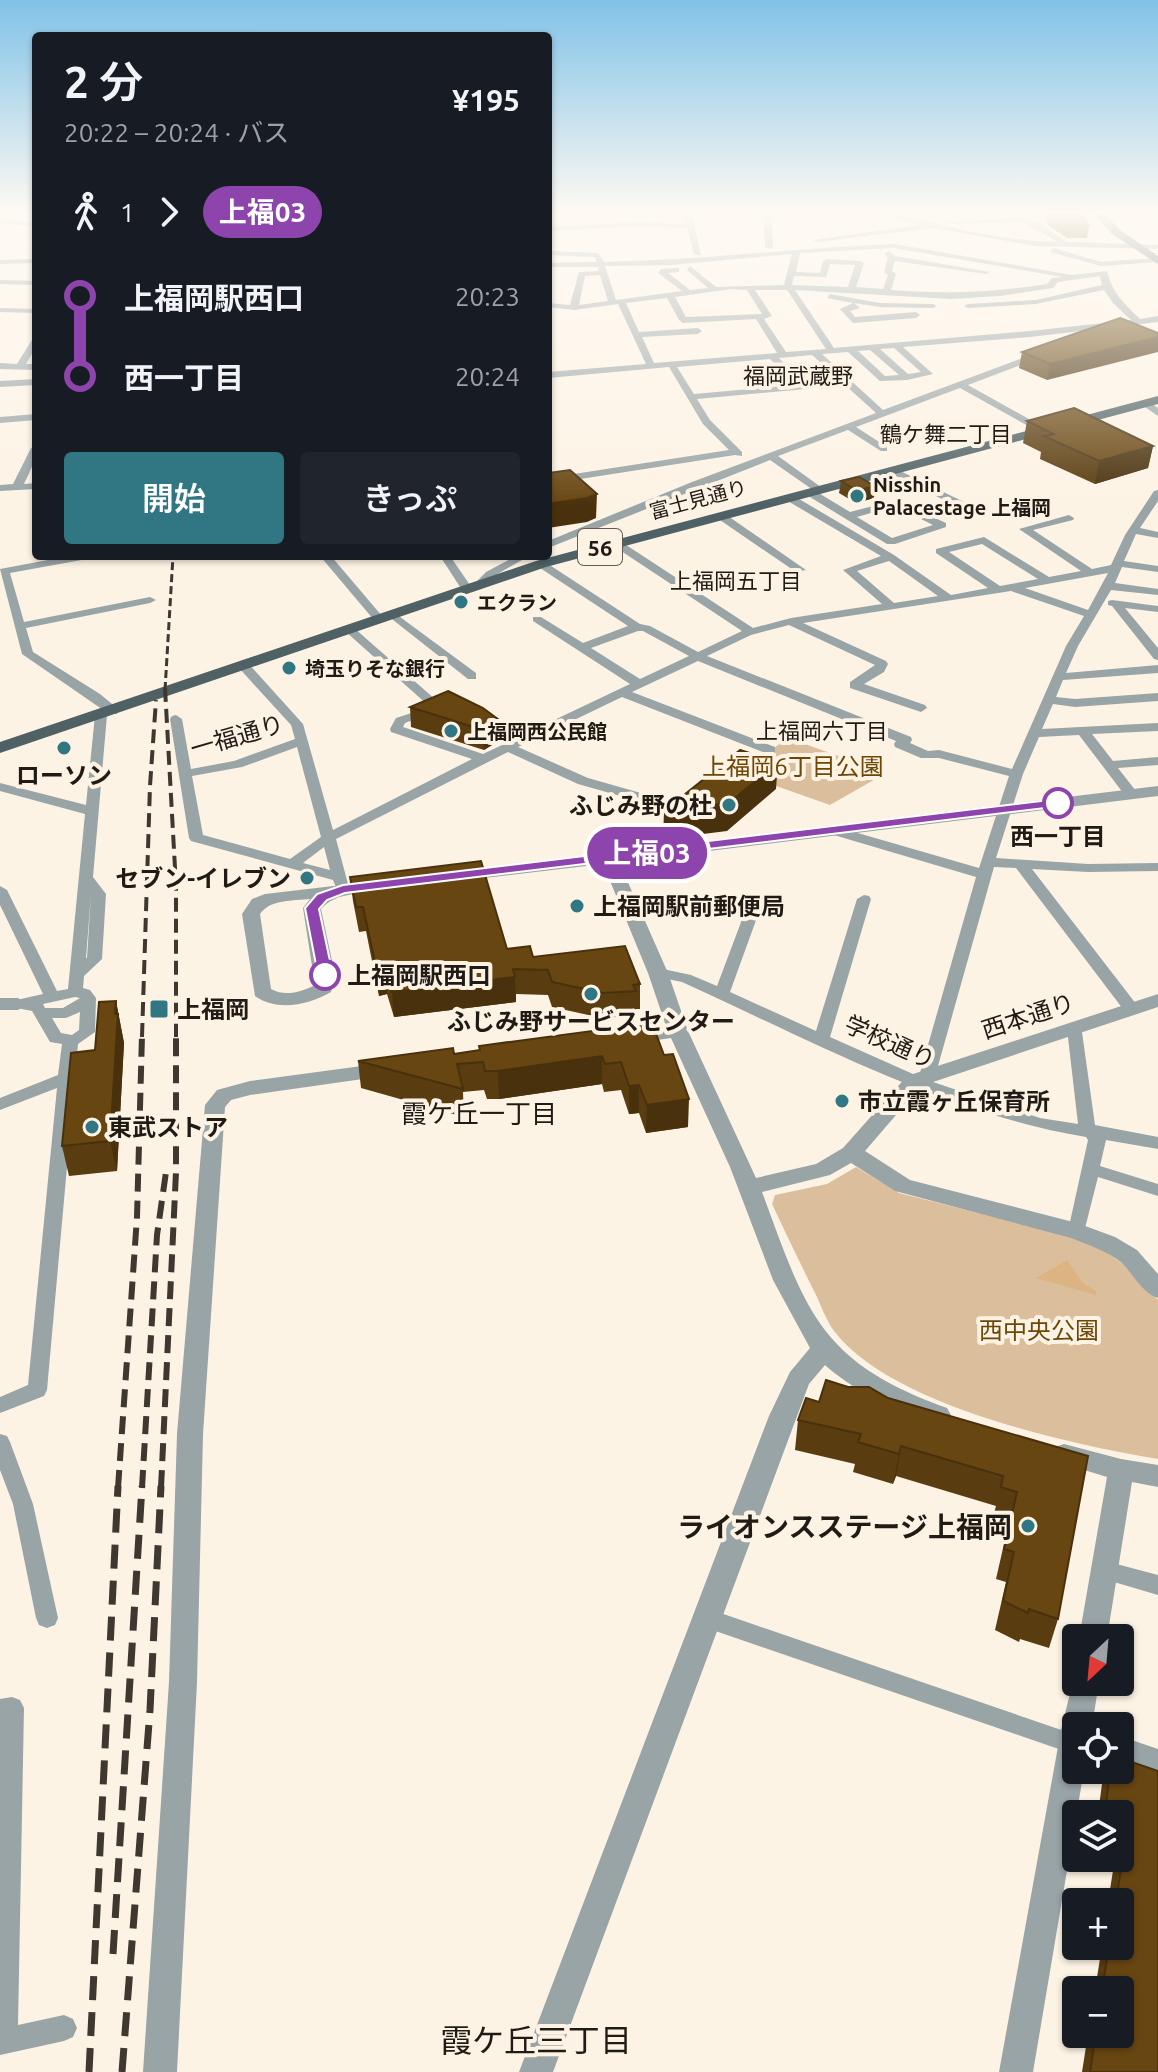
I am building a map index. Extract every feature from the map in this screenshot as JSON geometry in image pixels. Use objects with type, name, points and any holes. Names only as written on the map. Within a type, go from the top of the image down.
[{"type":"main road","name":"富士見通り","points":[[107,713],[541,564],[1151,402]]},
{"type":"main road","name":"56","points":[[0,748],[107,713]]},
{"type":"street","points":[[622,312],[651,366]]},
{"type":"street","points":[[679,312],[683,320],[768,316],[765,312]]},
{"type":"street","points":[[707,312],[712,319]]},
{"type":"street","points":[[736,312],[740,317]]},
{"type":"street","points":[[808,312],[832,351]]},
{"type":"street","points":[[846,312],[853,320],[935,312]]},
{"type":"street","points":[[888,312],[894,317]]},
{"type":"street","points":[[1125,312],[1136,324]]},
{"type":"street","points":[[759,317],[783,355]]},
{"type":"street","points":[[1083,339],[1158,319]]},
{"type":"street","points":[[552,371],[651,366],[1136,324]]},
{"type":"street","points":[[635,335],[698,331]]},
{"type":"street","points":[[895,345],[947,389]]},
{"type":"street","points":[[20,366],[32,346]]},
{"type":"street","points":[[872,347],[907,377]]},
{"type":"street","points":[[850,349],[883,379],[929,374]]},
{"type":"street","points":[[552,543],[751,463],[1055,349]]},
{"type":"street","points":[[814,352],[883,415]]},
{"type":"street","points":[[691,397],[803,387],[772,356]]},
{"type":"street","points":[[671,364],[706,422],[751,463]]},
{"type":"street","points":[[0,366],[32,367]]},
{"type":"street","points":[[0,384],[32,382]]},
{"type":"street","points":[[960,384],[1042,430]]},
{"type":"street","points":[[1151,402],[1158,413]]},
{"type":"street","points":[[0,420],[32,417]]},
{"type":"street","points":[[850,427],[884,449]]},
{"type":"street","points":[[552,480],[736,452]]},
{"type":"street","points":[[17,487],[32,456]]},
{"type":"street","points":[[771,456],[848,516],[891,542],[942,525],[896,503],[848,516]]},
{"type":"street","points":[[892,470],[962,505]]},
{"type":"street","points":[[0,488],[32,486]]},
{"type":"street","points":[[749,1187],[822,1170],[851,1153],[928,1073],[1003,809],[1016,774],[1097,600],[1108,586],[1133,530],[1158,493]]},
{"type":"street","points":[[790,498],[890,557],[948,598]]},
{"type":"street","points":[[721,516],[800,570]]},
{"type":"street","points":[[1069,518],[1024,529],[1091,573]]},
{"type":"street","points":[[1133,530],[1158,535]]},
{"type":"street","points":[[998,590],[940,551],[984,540],[1048,581]]},
{"type":"street","points":[[616,543],[752,632]]},
{"type":"street","points":[[890,557],[849,570],[892,607]]},
{"type":"street","points":[[0,890],[32,1003],[56,1038],[70,1040],[87,1032],[80,989],[94,959],[99,894],[85,877],[91,811],[107,713],[96,697],[28,654],[2,572],[65,560]]},
{"type":"street","points":[[329,560],[385,616],[472,676]]},
{"type":"street","points":[[449,560],[474,586],[516,560]]},
{"type":"street","points":[[541,564],[637,627]]},
{"type":"street","points":[[292,864],[328,838],[506,746],[752,632],[791,621],[1013,588],[1116,565],[1158,569]]},
{"type":"street","points":[[1108,586],[1158,592]]},
{"type":"street","points":[[1013,588],[1090,614]]},
{"type":"street","points":[[20,626],[150,600]]},
{"type":"street","points":[[1097,600],[1158,609]]},
{"type":"street","points":[[1116,604],[1158,656]]},
{"type":"street","points":[[537,619],[639,684]]},
{"type":"street","points":[[791,621],[882,664],[880,669],[854,685],[921,708]]},
{"type":"street","points":[[581,648],[637,627],[646,628],[696,657],[906,740],[900,744],[926,755],[939,754],[1016,774]]},
{"type":"street","points":[[349,629],[445,706],[400,721],[396,729],[483,758]]},
{"type":"street","points":[[243,665],[297,724],[341,883]]},
{"type":"street","points":[[1059,677],[1158,669]]},
{"type":"street","points":[[621,692],[770,750]]},
{"type":"street","points":[[1050,700],[1075,703],[1158,697]]},
{"type":"street","points":[[176,719],[196,838],[292,864],[341,883]]},
{"type":"street","points":[[1034,733],[1158,727]]},
{"type":"street","points":[[1084,732],[1132,795]]},
{"type":"street","name":"一福通り","points":[[184,774],[237,764],[302,741]]},
{"type":"street","points":[[506,746],[583,781],[657,802]]},
{"type":"street","points":[[1109,765],[1158,761]]},
{"type":"street","points":[[0,787],[91,811]]},
{"type":"street","points":[[435,879],[1158,791]]},
{"type":"street","points":[[832,830],[986,868],[1158,867]]},
{"type":"street","points":[[609,858],[658,973],[678,1031],[749,1187],[798,1309],[834,1359],[915,1407],[958,1422]]},
{"type":"street","points":[[1022,866],[1132,1009]]},
{"type":"street","points":[[312,908],[341,883]]},
{"type":"street","points":[[285,896],[303,900],[312,908],[325,975],[324,988],[314,994],[270,999],[262,992],[251,914],[258,903],[285,896],[341,883],[390,884]]},
{"type":"street","points":[[822,1038],[864,899]]},
{"type":"street","points":[[721,995],[756,901]]},
{"type":"street","name":"学校通り","points":[[658,973],[686,978],[822,1038],[1038,1123],[1158,1143]]},
{"type":"street","points":[[32,1003],[80,989]]},
{"type":"street","name":"西本通り","points":[[922,1079],[1158,1000]]},
{"type":"street","points":[[1075,1029],[1087,1126],[1097,1140],[1077,1231]]},
{"type":"street","points":[[608,1041],[678,1031]]},
{"type":"street","points":[[0,1405],[37,1390],[70,1040]]},
{"type":"street","points":[[160,2072],[183,1682],[190,1434],[215,1105],[224,1095],[250,1088],[397,1069]]},
{"type":"street","points":[[0,1104],[64,1079]]},
{"type":"street","points":[[851,1153],[903,1186],[1077,1231],[1107,1243],[1129,1256],[1158,1289]]},
{"type":"street","points":[[1091,1169],[1158,1190]]},
{"type":"street","points":[[536,2072],[782,1416],[799,1379],[825,1347]]},
{"type":"street","points":[[0,1442],[23,1504],[47,1618]]},
{"type":"street","points":[[1047,1449],[1121,1470],[1158,1476]]},
{"type":"street","points":[[1095,1624],[1121,1470]]},
{"type":"street","points":[[1105,1570],[1158,1585]]},
{"type":"street","points":[[706,1618],[1062,1729]]},
{"type":"street","points":[[0,1710],[12,1708],[2,2042],[64,2028]]},
{"type":"street","points":[[1134,1752],[1158,1760]]},
{"type":"street","points":[[1016,2072],[1067,1784]]},
{"type":"green space","name":"上福岡6丁目公園","points":[[788,738],[886,773],[830,805],[739,773]]},
{"type":"green space","name":"西中央公園","points":[[856,1167],[899,1193],[1073,1237],[1107,1252],[1134,1272],[1158,1300],[1158,1459],[1077,1443],[983,1417],[896,1380],[860,1357],[831,1327],[772,1204],[775,1195],[827,1184]]},
{"type":"shaded area","points":[[1067,1260],[1082,1282],[1096,1291],[1096,1295],[1036,1278]]},
{"type":"building","points":[[1120,318],[1158,333],[1158,337],[1050,364],[1022,352]]},
{"type":"building","points":[[1074,408],[1153,446],[1099,461],[1044,436],[1054,434],[1027,421]]},
{"type":"building","points":[[570,470],[597,494],[552,503],[552,472]]},
{"type":"building","points":[[859,477],[875,486],[857,491],[841,481]]},
{"type":"building","points":[[448,691],[483,708],[499,720],[483,730],[410,707]]},
{"type":"building","points":[[740,750],[778,762],[729,803],[664,811]]},
{"type":"building","points":[[481,861],[507,949],[530,946],[533,957],[625,946],[640,984],[633,985],[636,991],[603,993],[552,982],[548,970],[513,969],[515,977],[392,992],[385,969],[377,971],[363,907],[356,907],[350,877]]},
{"type":"building","points":[[116,1001],[115,1014],[118,1014],[110,1141],[62,1146],[71,1053],[95,1050],[99,1002]]},
{"type":"building","points":[[652,1023],[664,1055],[673,1054],[689,1099],[647,1105],[639,1085],[629,1086],[621,1062],[605,1064],[602,1056],[498,1071],[485,1071],[483,1062],[457,1064],[463,1089],[358,1061],[453,1048],[454,1054],[480,1050],[479,1046]]},
{"type":"building","points":[[826,1380],[848,1387],[869,1387],[888,1398],[1088,1456],[1058,1619],[1029,1609],[1028,1613],[1003,1601],[1014,1552],[1004,1549],[1017,1492],[1001,1487],[1003,1476],[901,1446],[899,1454],[858,1442],[861,1434],[798,1420],[806,1398],[819,1402]]},
{"type":"building","points":[[1134,1763],[1158,1771],[1158,2072],[1090,2072],[1094,2048],[1134,2048],[1134,1976],[1104,1976],[1107,1960],[1134,1960],[1134,1888],[1118,1888],[1120,1872],[1134,1872],[1134,1800],[1107,1800],[1108,1784],[1134,1784]]},
{"type":"railway","points":[[165,689],[173,560]]},
{"type":"railway","points":[[161,1488],[176,1172],[176,886],[165,689]]},
{"type":"railway","points":[[142,1037],[150,786],[156,700]]},
{"type":"railway","points":[[118,1488],[137,1217],[142,1035]]},
{"type":"railway","points":[[142,1488],[157,1235],[166,1172]]},
{"type":"railway","points":[[89,2072],[118,1486]]},
{"type":"railway","points":[[113,1954],[142,1486]]},
{"type":"railway","points":[[122,2072],[150,1710],[161,1486]]},
{"type":"bus line","name":"上福03","points":[[325,975],[312,908],[315,901],[343,889],[1058,803]]},
{"type":"place","name":"Nisshin Palacestage 上福岡","points":[[857,496]]},
{"type":"place","name":"エクラン","points":[[461,602]]},
{"type":"place","name":"埼玉りそな銀行","points":[[289,668]]},
{"type":"place","name":"上福岡西公民館","points":[[451,731]]},
{"type":"place","name":"ローソン","points":[[64,748]]},
{"type":"place","name":"西一丁目","points":[[1058,803]]},
{"type":"place","name":"ふじみ野の杜","points":[[729,805]]},
{"type":"place","name":"セブン-イレブン","points":[[307,878]]},
{"type":"place","name":"上福岡駅前郵便局","points":[[577,906]]},
{"type":"place","name":"上福岡駅西口","points":[[325,975]]},
{"type":"place","name":"ふじみ野サービスセンター","points":[[591,994]]},
{"type":"place","name":"上福岡","points":[[159,1009]]},
{"type":"place","name":"市立霞ヶ丘保育所","points":[[842,1101]]},
{"type":"place","name":"東武ストア","points":[[92,1127]]},
{"type":"place","name":"ライオンスステージ上福岡","points":[[1028,1526]]},
{"type":"district","name":"福岡武蔵野","points":[[798,375]]},
{"type":"district","name":"鶴ケ舞二丁目","points":[[946,433]]},
{"type":"district","name":"上福岡五丁目","points":[[736,580]]},
{"type":"district","name":"上福岡六丁目","points":[[822,730]]},
{"type":"district","name":"霞ケ丘一丁目","points":[[479,1113]]},
{"type":"district","name":"霞ケ丘三丁目","points":[[536,2040]]}]
